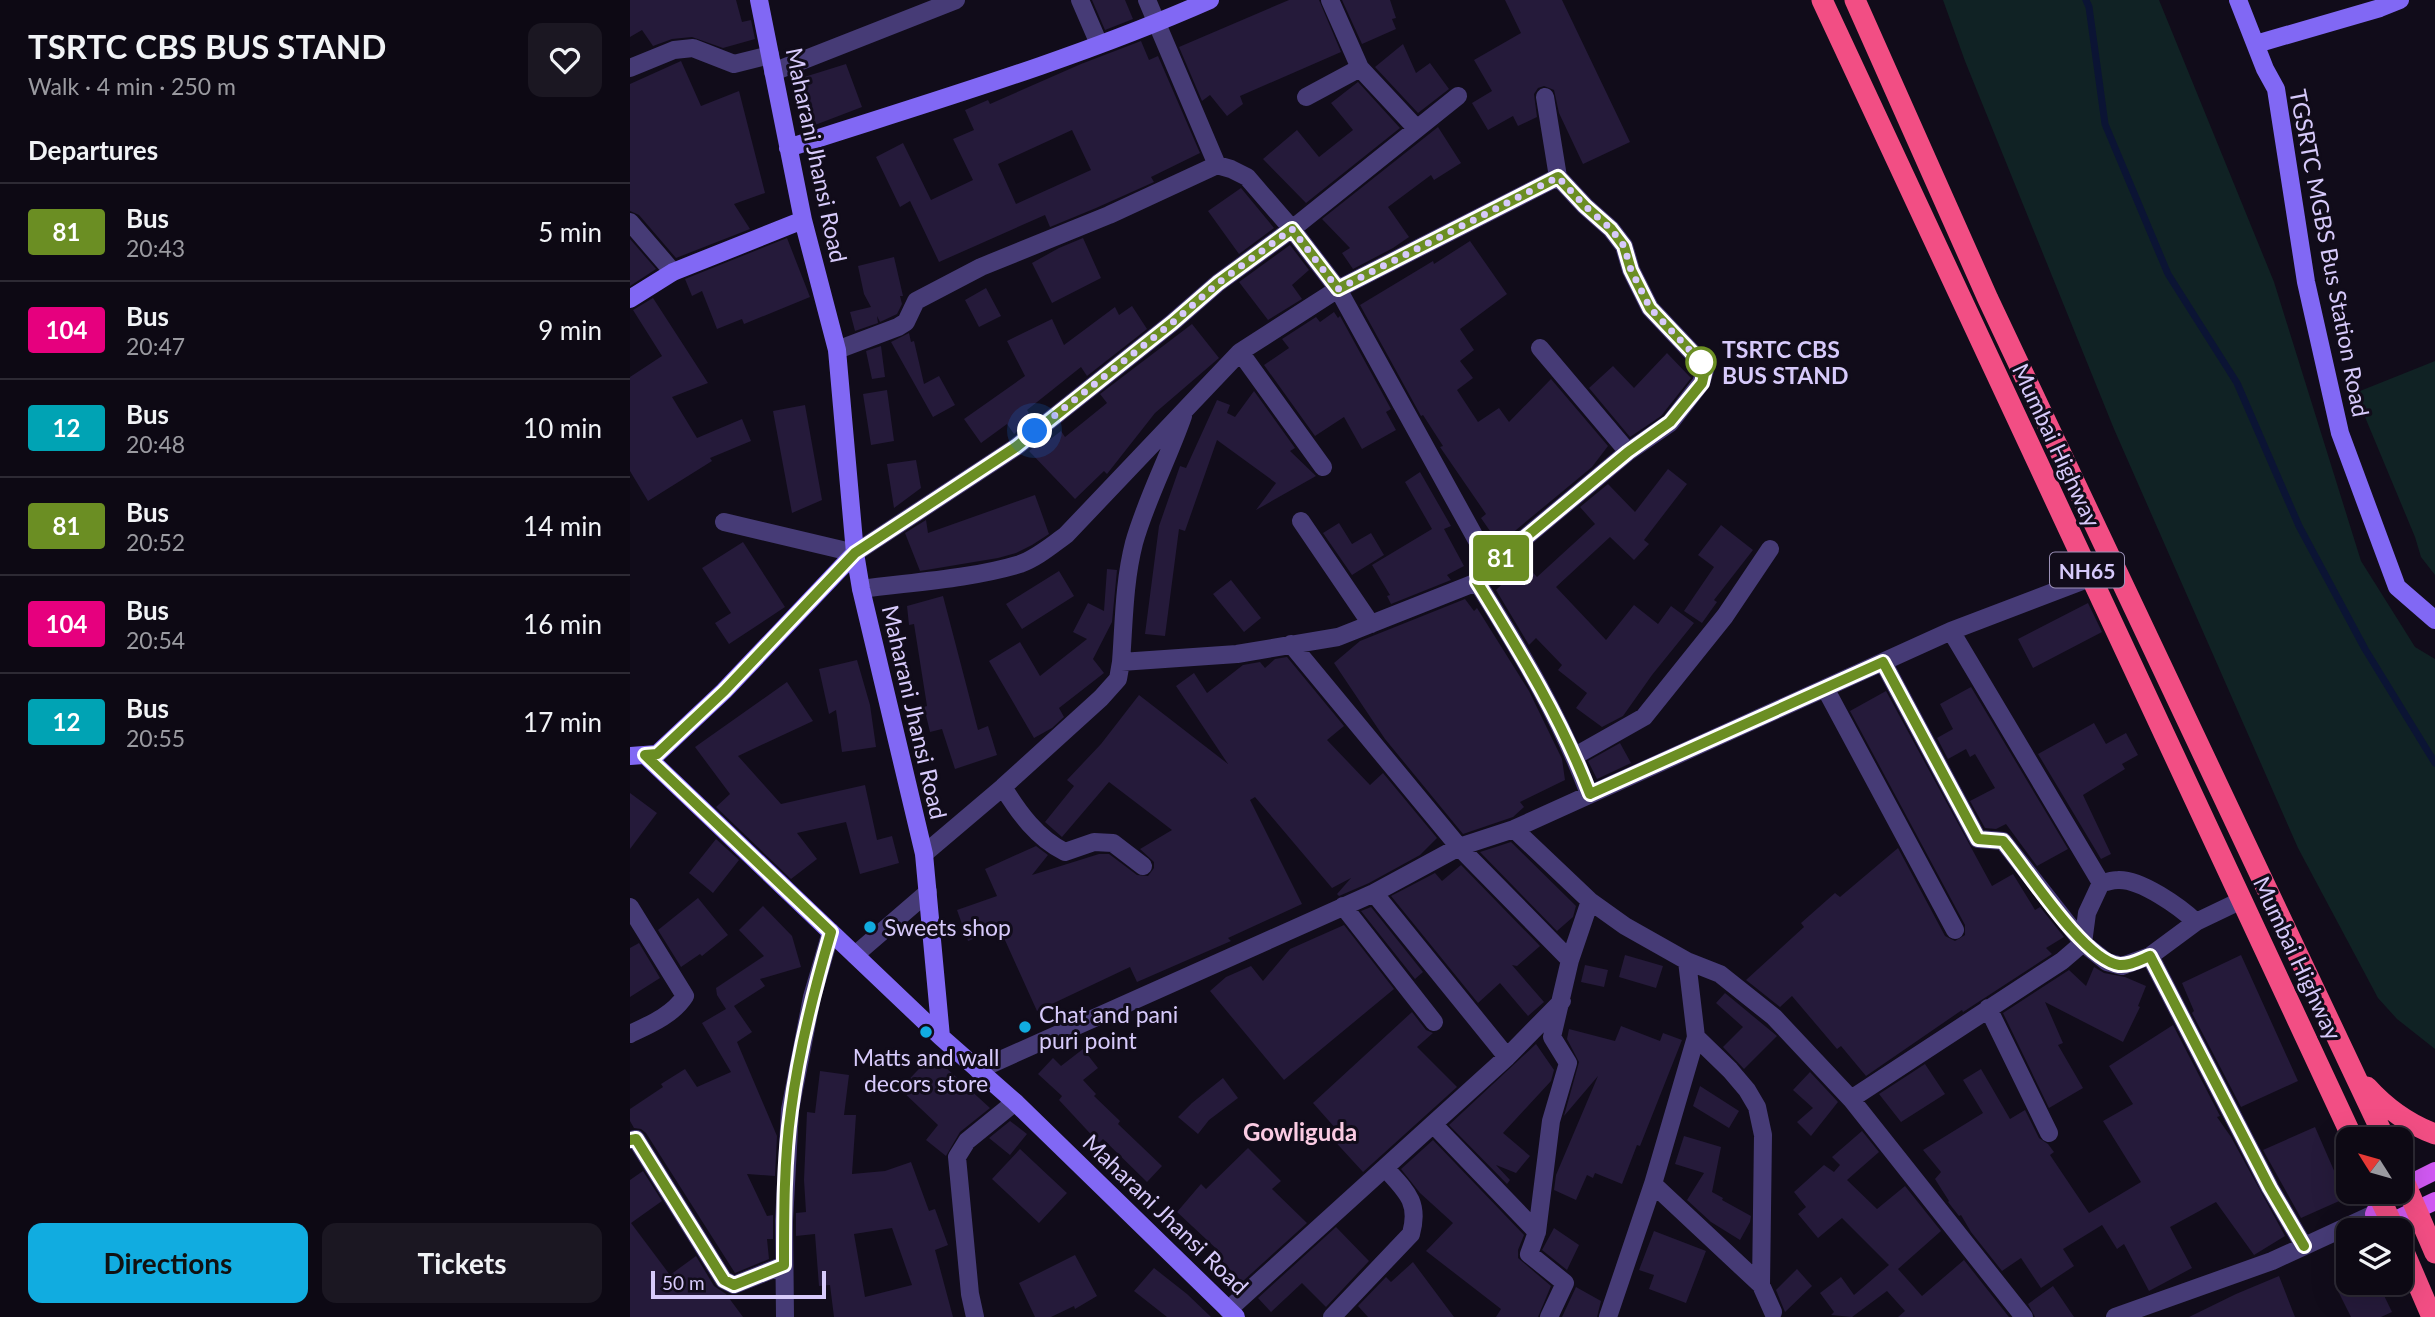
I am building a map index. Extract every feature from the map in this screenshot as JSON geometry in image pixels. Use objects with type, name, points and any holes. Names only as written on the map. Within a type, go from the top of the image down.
[{"type":"highway","name":"Mumbai Highway","points":[[1822,0],[2347,1127]]},
{"type":"highway","name":"Mumbai Highway","points":[[1855,0],[1988,299],[2380,1127]]},
{"type":"highway","points":[[2356,1075],[2384,1105],[2417,1128],[2435,1133]]},
{"type":"highway","points":[[2426,1206],[2435,1253]]},
{"type":"highway","points":[[2413,1273],[2432,1317]]},
{"type":"main road","points":[[2413,1186],[2435,1171]]},
{"type":"street","name":"Maharani Jhansi Road","points":[[759,0],[803,220],[838,350],[855,553],[861,589],[924,853],[941,1037],[1015,1102],[1232,1313]]},
{"type":"street","points":[[630,68],[674,50],[693,48],[734,64],[771,64],[956,0]]},
{"type":"street","points":[[1080,0],[1099,44]]},
{"type":"street","points":[[1147,0],[1216,165]]},
{"type":"street","points":[[788,148],[1035,68],[1157,23],[1210,0]]},
{"type":"street","points":[[1330,0],[1360,68],[1417,129]]},
{"type":"street","points":[[2256,44],[2400,0]]},
{"type":"street","name":"TGSRTC MGBS Bus Station Road","points":[[2241,1],[2276,89],[2306,282],[2340,433],[2397,587],[2435,620]]},
{"type":"street","points":[[1306,97],[1360,68]]},
{"type":"street","points":[[638,755],[657,754],[724,691],[855,553],[1016,447],[1218,283],[1292,229],[1458,96]]},
{"type":"street","points":[[1121,662],[1237,654],[1338,637],[1477,582],[1491,566],[1628,452],[1670,422],[1702,383],[1705,370],[1701,362],[1650,308],[1631,270],[1624,246],[1611,229],[1558,177],[1545,97]]},
{"type":"street","points":[[838,350],[898,327],[906,322],[916,301],[981,267],[1109,215],[1216,165],[1231,169],[1247,177],[1292,229],[1338,289],[1491,566]]},
{"type":"street","points":[[861,589],[976,573],[1022,563],[1042,552],[1066,535],[1240,352],[1338,289],[1558,177]]},
{"type":"street","points":[[630,299],[673,272],[803,220]]},
{"type":"street","points":[[630,222],[673,272]]},
{"type":"street","points":[[1540,348],[1628,452]]},
{"type":"street","points":[[1240,352],[1323,467]]},
{"type":"street","points":[[924,853],[1003,787],[1101,698],[1118,679],[1126,591],[1134,545],[1144,512],[1185,410]]},
{"type":"street","points":[[1301,521],[1371,624]]},
{"type":"street","points":[[724,522],[855,553]]},
{"type":"street","points":[[1575,756],[1644,717],[1725,616],[1770,549]]},
{"type":"street","points":[[978,1070],[1374,893],[1459,847],[1514,829],[1951,631],[2116,568]]},
{"type":"street","points":[[1477,582],[1539,682],[1590,794]]},
{"type":"street","points":[[1951,631],[2101,883]]},
{"type":"street","points":[[1291,645],[1459,847],[1570,960]]},
{"type":"street","points":[[1883,662],[1978,839],[2003,841],[2082,943],[2107,962],[2122,966],[2150,956],[2196,922],[2242,900]]},
{"type":"street","points":[[1825,688],[1955,930]]},
{"type":"street","points":[[638,755],[941,1037]]},
{"type":"street","points":[[1003,787],[1019,812],[1049,844],[1065,852],[1094,842],[1114,843],[1143,866]]},
{"type":"street","points":[[1514,829],[1590,901],[1625,926],[1687,961],[1720,974],[1774,1017],[1851,1099],[2024,1317]]},
{"type":"street","points":[[2101,883],[2117,879],[2127,881],[2181,908],[2196,922]]},
{"type":"street","points":[[1851,1099],[2062,961],[2082,943],[2087,913],[2101,883]]},
{"type":"street","points":[[855,955],[928,892]]},
{"type":"street","points":[[1374,893],[1507,1057]]},
{"type":"street","points":[[1549,1317],[1565,1283],[1529,1254],[1537,1232],[1551,1121],[1568,1063],[1552,1037],[1570,960],[1590,901]]},
{"type":"street","points":[[1343,906],[1434,1023]]},
{"type":"street","points":[[630,908],[685,996],[680,1004],[653,1024],[630,1034]]},
{"type":"street","points":[[785,1317],[784,1221],[790,1110],[812,997],[831,932]]},
{"type":"street","points":[[2150,956],[2264,1176],[2304,1246]]},
{"type":"street","points":[[1608,1317],[1653,1184],[1696,1037],[1687,961]]},
{"type":"street","points":[[1232,1313],[1507,1057],[1562,1001]]},
{"type":"street","points":[[1988,1008],[2049,1133]]},
{"type":"street","points":[[1696,1037],[1730,1070],[1757,1107],[1763,1135],[1761,1285]]},
{"type":"street","points":[[975,1317],[970,1294],[957,1157],[967,1142],[1015,1102]]},
{"type":"street","points":[[1433,1124],[1537,1232]]},
{"type":"street","points":[[630,1140],[636,1139],[724,1280],[734,1285],[784,1265]]},
{"type":"street","points":[[1332,1317],[1411,1234],[1416,1218],[1414,1205],[1402,1186],[1385,1168]]},
{"type":"street","points":[[1653,1184],[1761,1285],[1774,1315]]},
{"type":"street","points":[[2115,1317],[2272,1261],[2383,1204]]},
{"type":"shaded area","points":[[1943,0],[2159,0],[2274,282],[2361,561],[2415,647],[2435,659],[2435,1049],[2397,1019],[2378,998],[2298,848],[2114,429],[1965,61]]},
{"type":"shaded area","points":[[2435,361],[2435,575],[2421,557],[2355,393]]},
{"type":"building","points":[[630,0],[736,0],[742,22],[751,20],[755,39],[723,48],[692,37],[672,39],[653,46],[642,30],[630,37]]},
{"type":"building","points":[[1092,0],[1125,0],[1133,19],[1105,30]]},
{"type":"building","points":[[1289,0],[1319,0],[1341,52],[1240,96],[1243,104],[1227,116],[1210,95],[1202,101],[1179,47]]},
{"type":"building","points":[[1342,0],[1390,0],[1396,18],[1392,19],[1396,29],[1362,44]]},
{"type":"building","points":[[1505,0],[1562,0],[1630,142],[1583,164],[1559,113],[1554,90],[1544,86],[1538,88],[1534,94],[1537,117],[1518,126],[1513,116],[1488,130],[1472,103],[1492,91],[1474,60],[1521,33]]},
{"type":"building","points":[[1141,41],[1149,60],[1158,56],[1200,153],[1151,177],[1154,182],[1096,208],[1050,227],[1045,215],[939,262],[910,201],[900,207],[876,157],[903,143],[931,200],[973,180],[953,139],[974,130],[965,110],[988,100],[990,104]],"holes":[[[1072,130],[1091,170],[1016,204],[998,164]]]},
{"type":"building","points":[[1403,44],[1416,73],[1430,63],[1449,89],[1418,113],[1375,67]]},
{"type":"building","points":[[681,61],[701,106],[739,91],[765,193],[734,204],[750,229],[676,258],[639,215],[630,211],[630,84]]},
{"type":"building","points":[[846,64],[862,107],[815,125],[801,78]]},
{"type":"building","points":[[1358,82],[1400,128],[1306,203],[1263,159],[1297,130],[1319,157],[1353,130],[1331,103]]},
{"type":"building","points":[[1438,127],[1461,163],[1434,180],[1431,175],[1388,207],[1409,237],[1353,269],[1342,253],[1350,248],[1322,219]]},
{"type":"building","points":[[1241,188],[1274,228],[1239,254],[1208,211]]},
{"type":"building","points":[[787,238],[810,297],[744,324],[742,319],[717,329],[702,291],[692,296],[685,279]]},
{"type":"building","points":[[1083,238],[1101,278],[1052,303],[1032,263]]},
{"type":"building","points":[[630,239],[656,269],[630,286]]},
{"type":"building","points":[[1470,241],[1507,294],[1460,329],[1474,350],[1460,361],[1473,378],[1457,390],[1478,422],[1499,408],[1509,422],[1551,379],[1608,446],[1592,467],[1499,544],[1481,518],[1486,514],[1440,447],[1443,446],[1423,415],[1421,416],[1360,305]]},
{"type":"building","points":[[1290,245],[1309,270],[1292,285],[1302,299],[1268,320],[1239,282]]},
{"type":"building","points":[[894,257],[903,296],[900,296],[902,304],[897,314],[880,322],[877,316],[878,323],[855,331],[850,312],[871,307],[864,294],[858,266]]},
{"type":"building","points":[[986,288],[1001,316],[979,327],[965,300]]},
{"type":"building","points":[[653,298],[708,383],[672,397],[697,438],[742,419],[751,441],[710,458],[712,461],[648,501],[630,471],[630,377],[662,356],[633,310]]},
{"type":"building","points":[[1132,306],[1147,329],[1087,376],[1081,367],[1027,410],[1033,419],[1014,434],[1007,424],[981,443],[964,419],[1025,376],[1007,341],[1052,319],[1064,345],[1115,307],[1119,315]]},
{"type":"building","points":[[1334,312],[1338,318],[1340,316],[1391,409],[1386,412],[1396,430],[1362,449],[1344,417],[1315,436],[1264,365],[1289,348],[1282,339],[1316,317],[1320,322]]},
{"type":"building","points":[[1192,324],[1219,358],[1155,413],[1107,474],[1104,471],[1075,499],[1029,451],[1061,431],[1065,437],[1107,403],[1100,394]]},
{"type":"building","points":[[909,333],[911,342],[914,341],[924,384],[939,376],[955,405],[933,417],[891,342]]},
{"type":"building","points":[[881,346],[885,377],[872,379],[866,351]]},
{"type":"building","points":[[1667,353],[1691,378],[1661,416],[1630,437],[1589,388],[1613,366],[1634,388]]},
{"type":"building","points":[[887,390],[894,441],[871,445],[863,394]]},
{"type":"building","points":[[1254,391],[1295,448],[1290,451],[1316,476],[1256,510],[1276,483],[1217,440],[1185,531],[1179,529],[1165,636],[1145,634],[1159,526],[1180,466],[1186,468],[1217,400],[1230,405],[1227,413],[1235,417]]},
{"type":"building","points":[[805,405],[822,500],[792,513],[773,411]]},
{"type":"building","points":[[916,460],[921,488],[894,508],[887,464]]},
{"type":"building","points":[[1668,469],[1687,484],[1644,540],[1649,544],[1634,560],[1610,537],[1556,587],[1606,640],[1634,605],[1658,624],[1671,606],[1694,623],[1623,716],[1602,727],[1576,708],[1587,693],[1558,670],[1562,665],[1536,638],[1529,645],[1496,590],[1524,563],[1537,577],[1595,524],[1580,507],[1608,484],[1635,512]]},
{"type":"building","points":[[1420,472],[1451,526],[1444,529],[1464,566],[1447,575],[1451,580],[1391,604],[1387,596],[1390,595],[1372,565],[1432,529],[1405,482]]},
{"type":"building","points":[[1035,495],[1049,534],[1016,553],[920,571],[905,533],[926,520],[928,533]]},
{"type":"building","points":[[1339,523],[1352,544],[1371,533],[1384,555],[1352,575],[1323,533]]},
{"type":"building","points":[[1721,525],[1753,550],[1714,600],[1717,602],[1702,623],[1684,611],[1714,567],[1698,555]]},
{"type":"building","points":[[743,542],[785,607],[729,644],[715,623],[731,613],[702,568]]},
{"type":"building","points":[[1107,569],[1117,570],[1112,622],[1093,659],[1104,673],[1059,708],[1064,717],[1052,728],[1034,738],[989,661],[1020,642],[1040,676],[1087,639],[1073,632],[1088,603],[1104,611]]},
{"type":"building","points":[[1059,571],[1074,596],[1022,629],[1006,604]]},
{"type":"building","points":[[1231,580],[1261,618],[1244,632],[1213,594]]},
{"type":"building","points":[[943,596],[978,730],[988,726],[997,755],[955,769],[942,729],[930,732],[924,707],[927,706],[914,624],[909,625],[907,606]]},
{"type":"building","points":[[1465,599],[1474,611],[1477,608],[1529,691],[1562,759],[1565,780],[1520,802],[1524,807],[1513,817],[1463,834],[1385,739],[1334,663],[1360,641]]},
{"type":"building","points":[[2088,603],[2102,632],[2033,668],[2018,639]]},
{"type":"building","points":[[1287,657],[1344,726],[1327,740],[1370,785],[1383,773],[1437,838],[1420,855],[1339,896],[1337,894],[1351,878],[1332,888],[1255,797],[1250,800],[1302,904],[1228,938],[1231,941],[1137,982],[1130,967],[1037,1011],[1000,929],[968,941],[957,910],[997,896],[985,869],[1036,846],[1048,855],[1032,875],[1099,854],[1109,854],[1137,875],[1148,876],[1154,868],[1154,862],[1140,849],[1172,830],[1109,782],[1062,837],[1045,822],[1074,786],[1067,780],[1101,744],[1139,695],[1228,764],[1176,686],[1194,673],[1207,693],[1243,665],[1260,662],[1265,668],[1275,659]]},
{"type":"building","points":[[857,660],[870,705],[876,747],[842,752],[836,710],[829,714],[819,669]]},
{"type":"building","points":[[787,682],[813,721],[738,756],[781,804],[865,785],[877,840],[892,836],[899,863],[860,874],[846,822],[797,833],[817,859],[791,879],[716,807],[730,794],[695,747]]},
{"type":"building","points":[[1971,687],[2068,849],[2037,866],[2006,824],[1996,829],[1985,828],[1970,801],[1995,788],[1975,754],[1970,757],[1966,749],[1948,759],[1937,738],[1953,729],[1940,704]]},
{"type":"building","points":[[1886,691],[1992,886],[2013,874],[2035,910],[2040,907],[2064,937],[2046,948],[2052,954],[1963,1012],[1962,1010],[1866,1076],[1841,1046],[1837,1049],[1792,996],[1780,1007],[1746,980],[1804,927],[1801,923],[1835,893],[1840,897],[1898,848],[1945,936],[1955,941],[1965,935],[1965,925],[1850,711]]},
{"type":"building","points":[[2094,723],[2106,744],[2126,733],[2138,755],[2122,764],[2125,769],[2083,795],[2111,854],[2101,859],[2038,754]]},
{"type":"building","points":[[1620,743],[1631,763],[1597,779],[1588,761]]},
{"type":"building","points":[[630,793],[657,813],[630,849]]},
{"type":"building","points":[[716,839],[739,860],[713,893],[689,873]]},
{"type":"building","points":[[1511,842],[1576,906],[1573,917],[1557,931],[1480,852]]},
{"type":"building","points":[[1461,865],[1540,946],[1517,966],[1512,965],[1544,1002],[1528,1016],[1500,983],[1478,1003],[1391,896],[1435,873],[1442,881]]},
{"type":"building","points":[[698,898],[728,935],[702,956],[700,954],[681,967],[658,930]]},
{"type":"building","points":[[763,906],[792,936],[801,967],[760,979],[765,986],[734,1006],[752,1032],[737,1042],[777,1136],[775,1176],[747,1174],[767,1216],[773,1215],[773,1239],[767,1239],[769,1259],[735,1273],[646,1133],[634,1128],[630,1121],[630,1109],[685,1069],[697,1087],[731,1072],[702,1023],[726,1009],[717,995],[716,988],[764,956],[739,930]]},
{"type":"building","points":[[1371,907],[1423,972],[1415,979],[1361,911]]},
{"type":"building","points":[[1344,925],[1394,989],[1284,1080],[1210,991],[1226,977],[1251,966],[1263,981],[1290,949]]},
{"type":"building","points":[[639,943],[660,978],[630,997],[630,948]]},
{"type":"building","points":[[1625,955],[1663,966],[1656,988],[1619,977]]},
{"type":"building","points":[[2241,955],[2298,1081],[2241,1107],[2192,1013],[2194,1011],[2182,983]]},
{"type":"building","points":[[1585,965],[1608,970],[1604,987],[1581,982]]},
{"type":"building","points":[[2094,967],[2104,973],[2125,977],[2146,986],[2138,1006],[2140,1007],[2123,1042],[2045,1002],[2063,1043],[2058,1045],[2083,1088],[2049,1108],[2003,1013],[2069,970],[2086,986]]},
{"type":"building","points":[[1725,993],[1777,1036],[1744,1069],[1723,1047],[1743,1027],[1716,1003]]},
{"type":"building","points":[[1412,1012],[1426,1030],[1433,1033],[1417,1047],[1457,1087],[1363,1172],[1330,1136],[1337,1130],[1313,1103]]},
{"type":"building","points":[[2173,1025],[2220,1116],[2217,1117],[2231,1137],[2285,1236],[2254,1255],[2216,1202],[2170,1227],[2192,1268],[2149,1291],[2124,1244],[2117,1249],[2102,1225],[2063,1249],[2074,1266],[2041,1288],[2021,1258],[2002,1271],[1961,1215],[1959,1216],[1948,1202],[1935,1179],[1941,1172],[1923,1150],[1983,1113],[1963,1080],[1981,1069],[2010,1119],[2025,1110],[2039,1138],[2054,1152],[2050,1155],[2089,1213],[2141,1182],[2103,1121],[2133,1104],[2109,1066]]},
{"type":"building","points":[[1621,1026],[1660,1041],[1663,1033],[1682,1040],[1622,1184],[1595,1173],[1593,1178],[1587,1175],[1576,1200],[1554,1190],[1556,1175],[1598,1076],[1564,1116],[1579,1062],[1567,1039],[1569,1029],[1615,1041]]},
{"type":"building","points":[[1536,1044],[1554,1070],[1551,1081],[1503,1133],[1530,1156],[1516,1173],[1496,1165],[1510,1180],[1507,1184],[1449,1125]]},
{"type":"building","points":[[1083,1049],[1098,1068],[1083,1080],[1096,1094],[1094,1096],[1120,1121],[1118,1124],[1162,1166],[1147,1182],[1103,1139],[1099,1143],[1059,1100],[1062,1096],[1038,1074],[1053,1058],[1061,1066]]},
{"type":"building","points":[[932,1055],[990,1108],[960,1132],[946,1156],[926,1140],[938,1125],[900,1089]]},
{"type":"building","points":[[1925,1064],[1945,1094],[1901,1122],[1879,1094]]},
{"type":"building","points":[[820,1071],[849,1075],[844,1115],[856,1115],[852,1174],[885,1171],[911,1162],[929,1211],[935,1209],[948,1245],[935,1250],[953,1317],[834,1317],[830,1285],[819,1286],[815,1234],[796,1236],[796,1213],[806,1212],[804,1180],[807,1112],[815,1113]],"holes":[[[892,1228],[912,1285],[865,1297],[854,1234]]]},
{"type":"building","points":[[1810,1072],[1838,1102],[1811,1136],[1797,1122],[1813,1108],[1793,1090]]},
{"type":"building","points":[[1223,1078],[1238,1098],[1209,1120],[1198,1134],[1178,1117]]},
{"type":"building","points":[[1700,1086],[1739,1111],[1729,1128],[1693,1106]]},
{"type":"building","points":[[1010,1121],[1027,1134],[1010,1155],[989,1138]]},
{"type":"building","points":[[2315,1127],[2336,1175],[2336,1202],[2301,1218],[2263,1150]]},
{"type":"building","points":[[1862,1131],[1879,1152],[1847,1180],[1877,1209],[1905,1186],[1941,1231],[1898,1269],[1922,1296],[1964,1260],[2009,1317],[1898,1317],[1905,1311],[1887,1291],[1852,1317],[1831,1315],[1834,1312],[1820,1293],[1841,1277],[1854,1295],[1889,1265],[1842,1218],[1818,1238],[1798,1214],[1806,1207],[1794,1192],[1824,1165],[1834,1172],[1840,1165],[1832,1157]]},
{"type":"building","points":[[1684,1136],[1721,1147],[1712,1192],[1751,1216],[1740,1240],[1711,1222],[1687,1200],[1704,1173],[1675,1164]]},
{"type":"building","points":[[1433,1140],[1524,1235],[1518,1258],[1551,1286],[1538,1317],[1496,1317],[1501,1309],[1426,1251],[1453,1223],[1420,1193],[1401,1169]]},
{"type":"building","points":[[1248,1148],[1281,1181],[1272,1189],[1307,1223],[1242,1282],[1219,1258],[1222,1254],[1177,1212],[1201,1184],[1206,1189]]},
{"type":"building","points":[[1020,1149],[1067,1193],[1039,1223],[992,1179]]},
{"type":"building","points":[[643,1171],[662,1201],[631,1223],[670,1275],[696,1256],[714,1286],[726,1294],[743,1317],[630,1317],[630,1180]]},
{"type":"building","points":[[1336,1227],[1369,1261],[1326,1307],[1302,1283],[1271,1312],[1258,1298]]},
{"type":"building","points":[[1554,1228],[1579,1245],[1567,1270],[1542,1250]]},
{"type":"building","points":[[1654,1231],[1706,1251],[1686,1303],[1649,1289],[1654,1275],[1639,1270]]},
{"type":"building","points":[[1075,1255],[1097,1296],[1075,1309],[1074,1306],[1051,1317],[1035,1317],[1019,1283]]},
{"type":"building","points":[[1413,1262],[1454,1317],[1368,1317],[1358,1306],[1386,1277],[1391,1282]]},
{"type":"building","points":[[1154,1268],[1211,1317],[1167,1317],[1134,1291]]},
{"type":"building","points":[[1797,1269],[1812,1286],[1785,1312],[1776,1290]]},
{"type":"building","points":[[2279,1276],[2295,1317],[2189,1317],[2236,1294]]},
{"type":"building","points":[[2053,1286],[2074,1317],[2035,1317],[2028,1304]]},
{"type":"building","points":[[1576,1287],[1601,1301],[1597,1317],[1562,1317]]},
{"type":"building","points":[[2340,1295],[2384,1295],[2392,1312],[2381,1317],[2351,1317]]},
{"type":"waterway","points":[[2086,0],[2105,124],[2168,274],[2237,383],[2299,526],[2365,649],[2435,763]]},
{"type":"bus line","name":"81","points":[[630,1140],[636,1139],[724,1280],[734,1285],[784,1265],[790,1110],[812,997],[831,932],[645,755],[657,754],[724,691],[855,553],[1016,447],[1218,283],[1292,229],[1338,289],[1558,177],[1611,229],[1624,246],[1631,270],[1650,308],[1701,362],[1705,370],[1702,383],[1670,422],[1628,452],[1491,566],[1477,582],[1539,682],[1590,794],[1883,662],[1978,839],[2003,841],[2082,943],[2107,962],[2122,966],[2150,956],[2270,1188],[2304,1246]]},
{"type":"place","name":"TSRTC CBS BUS STAND","points":[[1701,362]]},
{"type":"place","name":"Sweets shop","points":[[870,927]]},
{"type":"place","name":"Chat and pani puri point","points":[[1025,1027]]},
{"type":"place","name":"Matts and wall decors store","points":[[926,1032]]},
{"type":"district","name":"Gowliguda","points":[[1300,1131]]},
{"type":"route","points":[[1035,431],[1172,323],[1218,283],[1292,229],[1338,289],[1558,177],[1611,229],[1624,246],[1631,270],[1650,308],[1701,362]]}]
